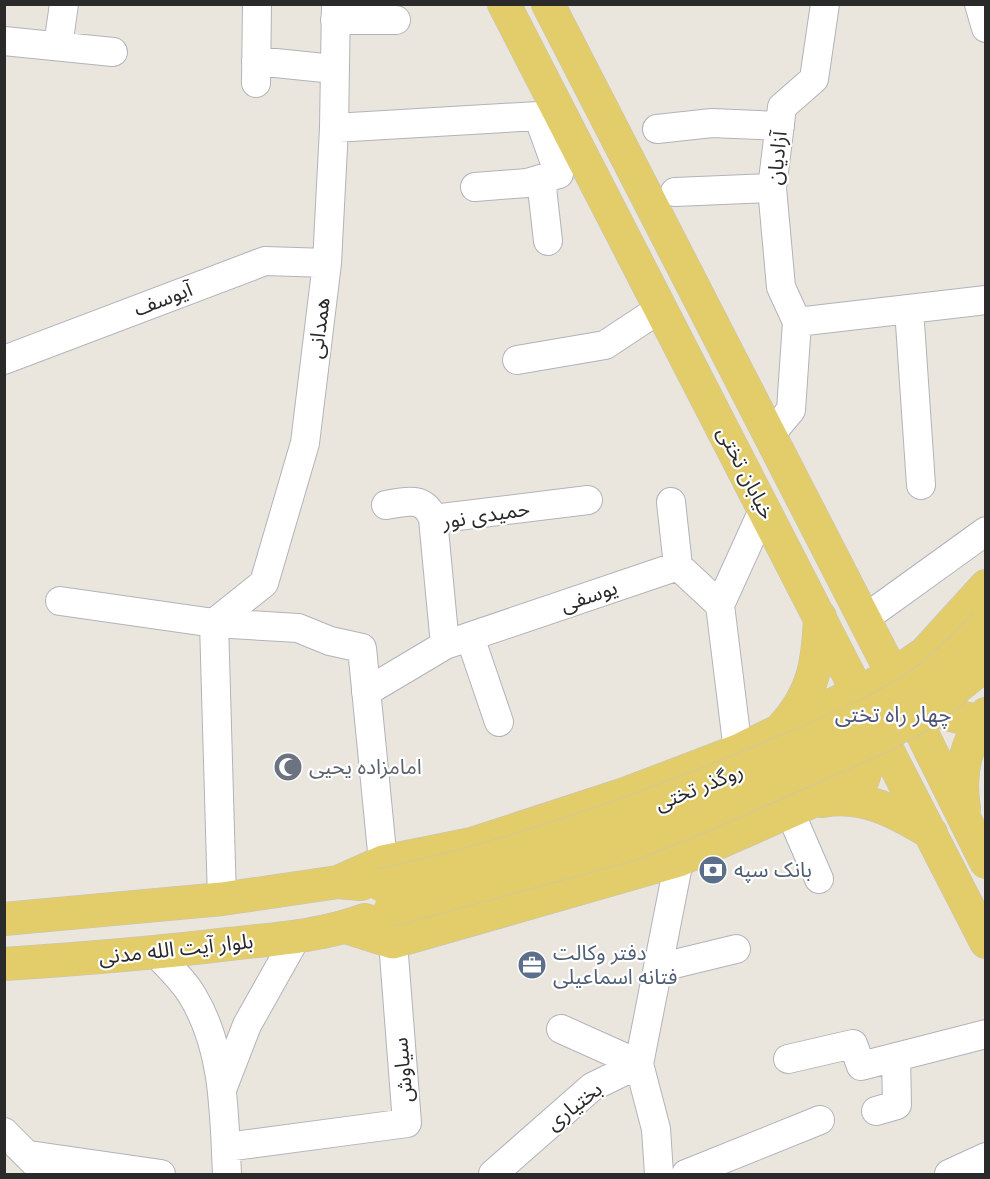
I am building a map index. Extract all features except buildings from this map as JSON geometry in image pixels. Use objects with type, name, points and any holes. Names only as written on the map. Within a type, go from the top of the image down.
[{"type":"main road","name":"خیابان تختی","points":[[504,4],[549,114],[661,308],[986,942]]},
{"type":"main road","name":"خیابان تختی","points":[[548,4],[867,623],[986,862]]},
{"type":"main road","points":[[867,623],[887,641],[902,644],[912,642],[934,629],[983,588]]},
{"type":"main road","points":[[387,900],[472,844],[625,794],[738,751],[860,694],[925,653],[983,588]]},
{"type":"main road","points":[[781,730],[798,710],[808,692],[819,648],[820,617]]},
{"type":"main road","name":"روگذر تختی","points":[[387,900],[506,855],[662,803],[832,731],[924,682],[986,624]]},
{"type":"main road","points":[[925,653],[920,677],[923,696],[937,710],[980,712]]},
{"type":"main road","name":"روگذر تختی","points":[[387,900],[631,844],[702,816],[884,735],[925,713],[986,664]]},
{"type":"main road","points":[[4,919],[222,899],[338,882],[387,900],[679,860],[863,779],[868,763],[869,746],[863,732],[841,713],[826,708]]},
{"type":"main road","points":[[896,766],[929,747],[980,712]]},
{"type":"main road","points":[[966,821],[962,768],[980,712]]},
{"type":"main road","points":[[800,808],[829,800],[865,802],[900,815],[931,833]]},
{"type":"main road","name":"بلوار آیت الله مدنی","points":[[4,964],[156,953],[297,936],[346,927],[387,900]]},
{"type":"street","points":[[58,46],[64,4]]},
{"type":"street","points":[[257,4],[256,72],[334,69]]},
{"type":"street","name":"آزادیان","points":[[796,322],[781,287],[772,188],[782,107],[814,79],[825,4]]},
{"type":"street","points":[[335,12],[396,20]]},
{"type":"street","name":"همدانی","points":[[214,622],[264,583],[305,444],[327,263],[334,128],[335,12]]},
{"type":"street","points":[[4,41],[113,52]]},
{"type":"street","points":[[334,128],[549,114],[559,174],[527,183],[475,187]]},
{"type":"street","points":[[657,129],[712,123],[780,126]]},
{"type":"street","points":[[541,179],[548,241]]},
{"type":"street","points":[[675,192],[772,188]]},
{"type":"street","name":"آیوسف","points":[[4,360],[265,261],[327,263]]},
{"type":"street","points":[[770,435],[791,410],[796,322],[986,300]]},
{"type":"street","points":[[517,360],[605,345],[661,308]]},
{"type":"street","points":[[909,309],[921,485]]},
{"type":"street","name":"حمیدی نور","points":[[499,722],[458,641],[433,519],[588,500]]},
{"type":"street","points":[[386,505],[410,501],[422,502],[430,509],[433,519]]},
{"type":"street","points":[[671,502],[678,566],[720,605]]},
{"type":"street","points":[[738,751],[720,605],[764,508]]},
{"type":"street","points":[[867,623],[986,531]]},
{"type":"street","name":"یوسفی","points":[[366,692],[458,641],[678,566]]},
{"type":"street","points":[[60,601],[214,622],[298,628],[330,641],[362,648],[387,900]]},
{"type":"street","points":[[214,622],[222,899]]},
{"type":"street","points":[[800,808],[819,879]]},
{"type":"street","points":[[659,1174],[656,1129],[639,1064],[679,860]]},
{"type":"street","name":"سیاوش","points":[[226,1161],[407,1123],[387,900]]},
{"type":"street","points":[[223,1087],[247,1025],[297,936]]},
{"type":"street","points":[[658,968],[736,948]]},
{"type":"street","points":[[156,953],[191,993],[208,1025],[223,1087],[226,1161]]},
{"type":"street","points":[[208,1025],[225,1016],[238,1018],[247,1025]]},
{"type":"street","points":[[561,1029],[639,1064]]},
{"type":"street","points":[[788,1059],[852,1044],[861,1066],[986,1034]]},
{"type":"street","points":[[876,1111],[897,1105],[896,1057]]},
{"type":"street","name":"بختیاری","points":[[493,1174],[592,1087],[639,1064]]},
{"type":"street","points":[[686,1174],[820,1120]]},
{"type":"street","points":[[4,1132],[37,1165],[161,1174]]},
{"type":"street","points":[[950,1174],[986,1157]]},
{"type":"place","name":"امامزاده یحیی","points":[[288,767]]},
{"type":"place","name":"بانک سپه","points":[[713,870]]},
{"type":"place","name":"دفتر وکالت فتانه اسماعیلی","points":[[532,965]]},
{"type":"district","name":"چهار راه تختی","points":[[893,714]]}]
